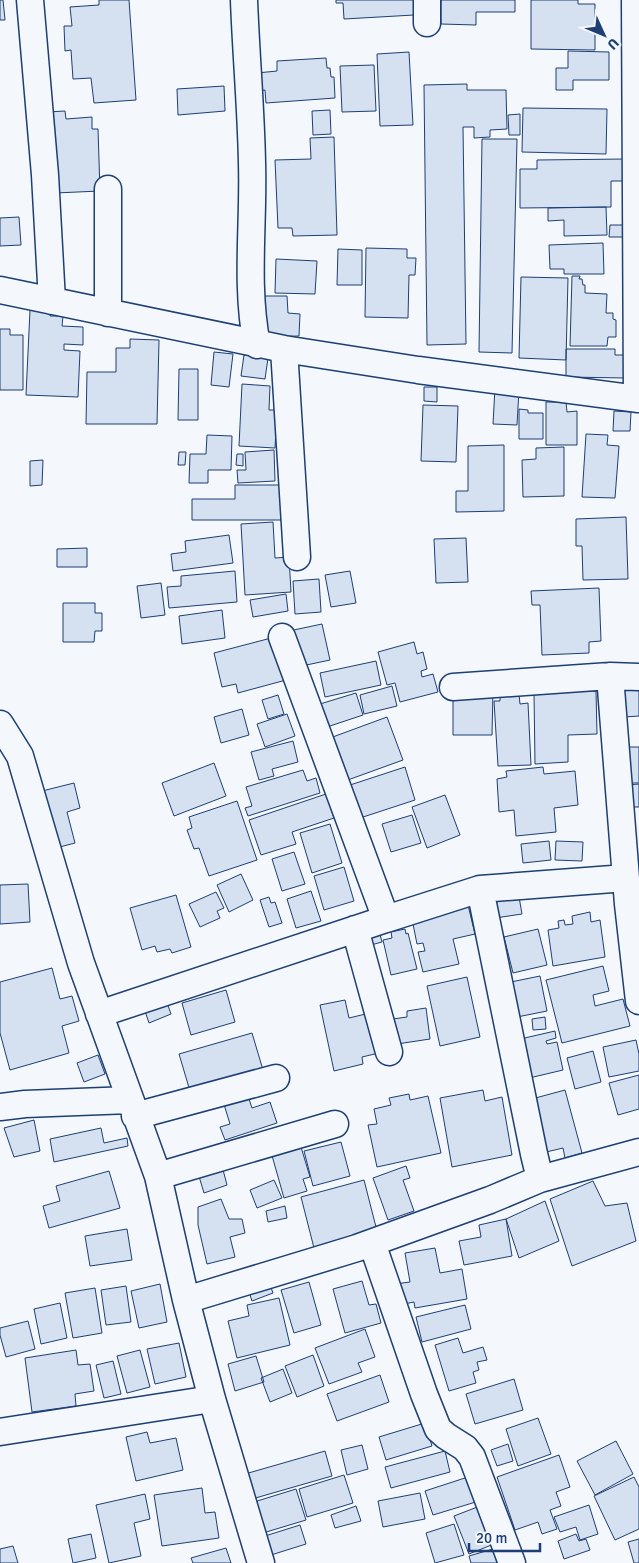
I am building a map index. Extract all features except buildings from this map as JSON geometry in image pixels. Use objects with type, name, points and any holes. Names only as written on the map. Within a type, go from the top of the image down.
[{"type":"street","points":[[30,0],[45,166],[52,301]]},
{"type":"street","points":[[244,0],[252,161],[250,279],[257,344]]},
{"type":"street","points":[[0,290],[284,349],[418,370],[638,399],[636,0]]},
{"type":"street","points":[[108,189],[108,312]]},
{"type":"street","points":[[284,349],[297,557]]},
{"type":"street","points":[[282,637],[386,919]]},
{"type":"street","points":[[610,676],[626,878],[639,1001]]},
{"type":"street","points":[[453,687],[610,676],[639,677]]},
{"type":"street","points":[[0,724],[20,756],[81,963],[158,1176],[186,1300],[212,1399],[262,1563]]},
{"type":"street","points":[[99,1014],[414,909],[480,889],[626,878]]},
{"type":"street","points":[[480,889],[540,1179]]},
{"type":"street","points":[[356,929],[390,1052]]},
{"type":"street","points":[[0,1107],[34,1104],[133,1108],[276,1078]]},
{"type":"street","points":[[158,1176],[335,1124]]},
{"type":"street","points":[[186,1300],[372,1243],[490,1200],[540,1179],[639,1152]]},
{"type":"street","points":[[372,1243],[438,1429],[465,1448],[472,1457],[512,1563]]},
{"type":"street","points":[[0,1432],[212,1399]]}]
